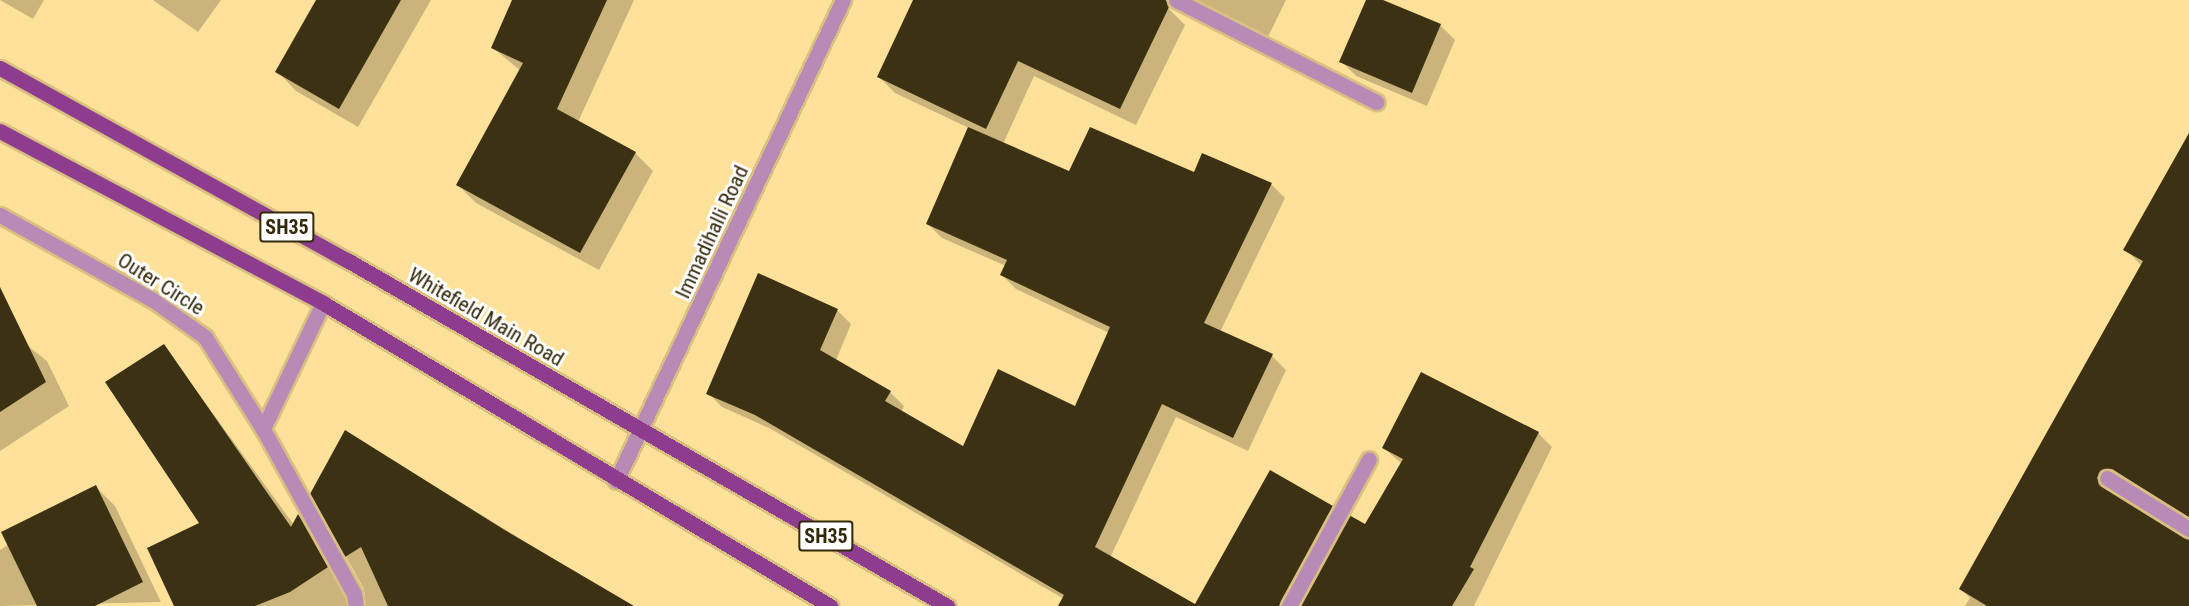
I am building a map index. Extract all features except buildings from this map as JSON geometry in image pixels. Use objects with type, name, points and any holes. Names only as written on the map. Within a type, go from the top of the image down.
[{"type":"main road","name":"Whitefield Main Road","points":[[0,68],[643,431],[947,606]]},
{"type":"main road","name":"SH35","points":[[0,131],[323,303],[616,481],[830,606]]},
{"type":"street","name":"Immadihalli Road","points":[[616,481],[643,431],[843,0]]},
{"type":"street","points":[[1176,0],[1376,102]]},
{"type":"street","name":"Outer Circle","points":[[0,214],[153,300],[205,338],[263,429],[354,594],[356,606]]},
{"type":"street","points":[[263,429],[323,303]]},
{"type":"street","points":[[1289,606],[1369,459]]},
{"type":"street","points":[[2107,478],[2189,529]]}]
